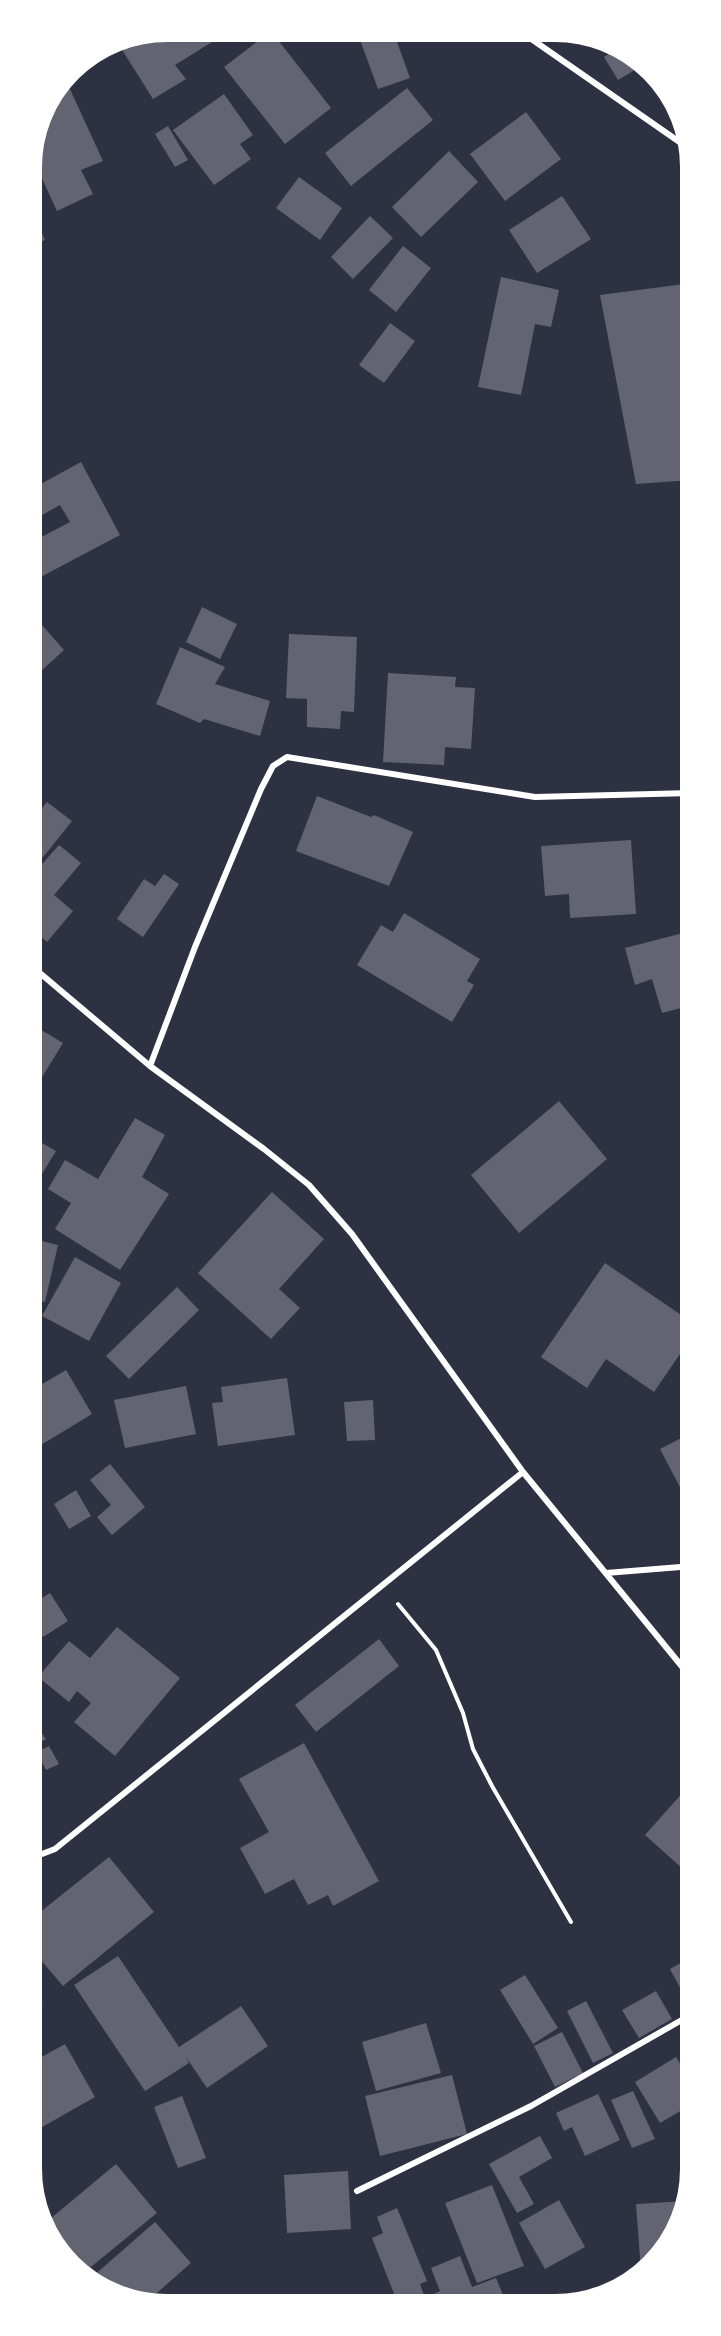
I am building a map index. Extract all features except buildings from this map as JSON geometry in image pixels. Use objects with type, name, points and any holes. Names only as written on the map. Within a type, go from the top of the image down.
[{"type":"street","points":[[530,38],[681,143]]},
{"type":"street","points":[[150,1066],[195,947],[261,789],[273,766],[287,757],[534,797],[684,793]]},
{"type":"street","points":[[38,971],[150,1066],[264,1149],[309,1185],[352,1234],[523,1472],[683,1668]]},
{"type":"street","points":[[38,1856],[55,1849],[523,1472]]},
{"type":"street","points":[[606,1573],[683,1567]]},
{"type":"street","points":[[357,2191],[531,2106],[683,2019]]},
{"type":"path","points":[[382,1584],[436,1650],[463,1713],[473,1749],[571,1922]]}]
